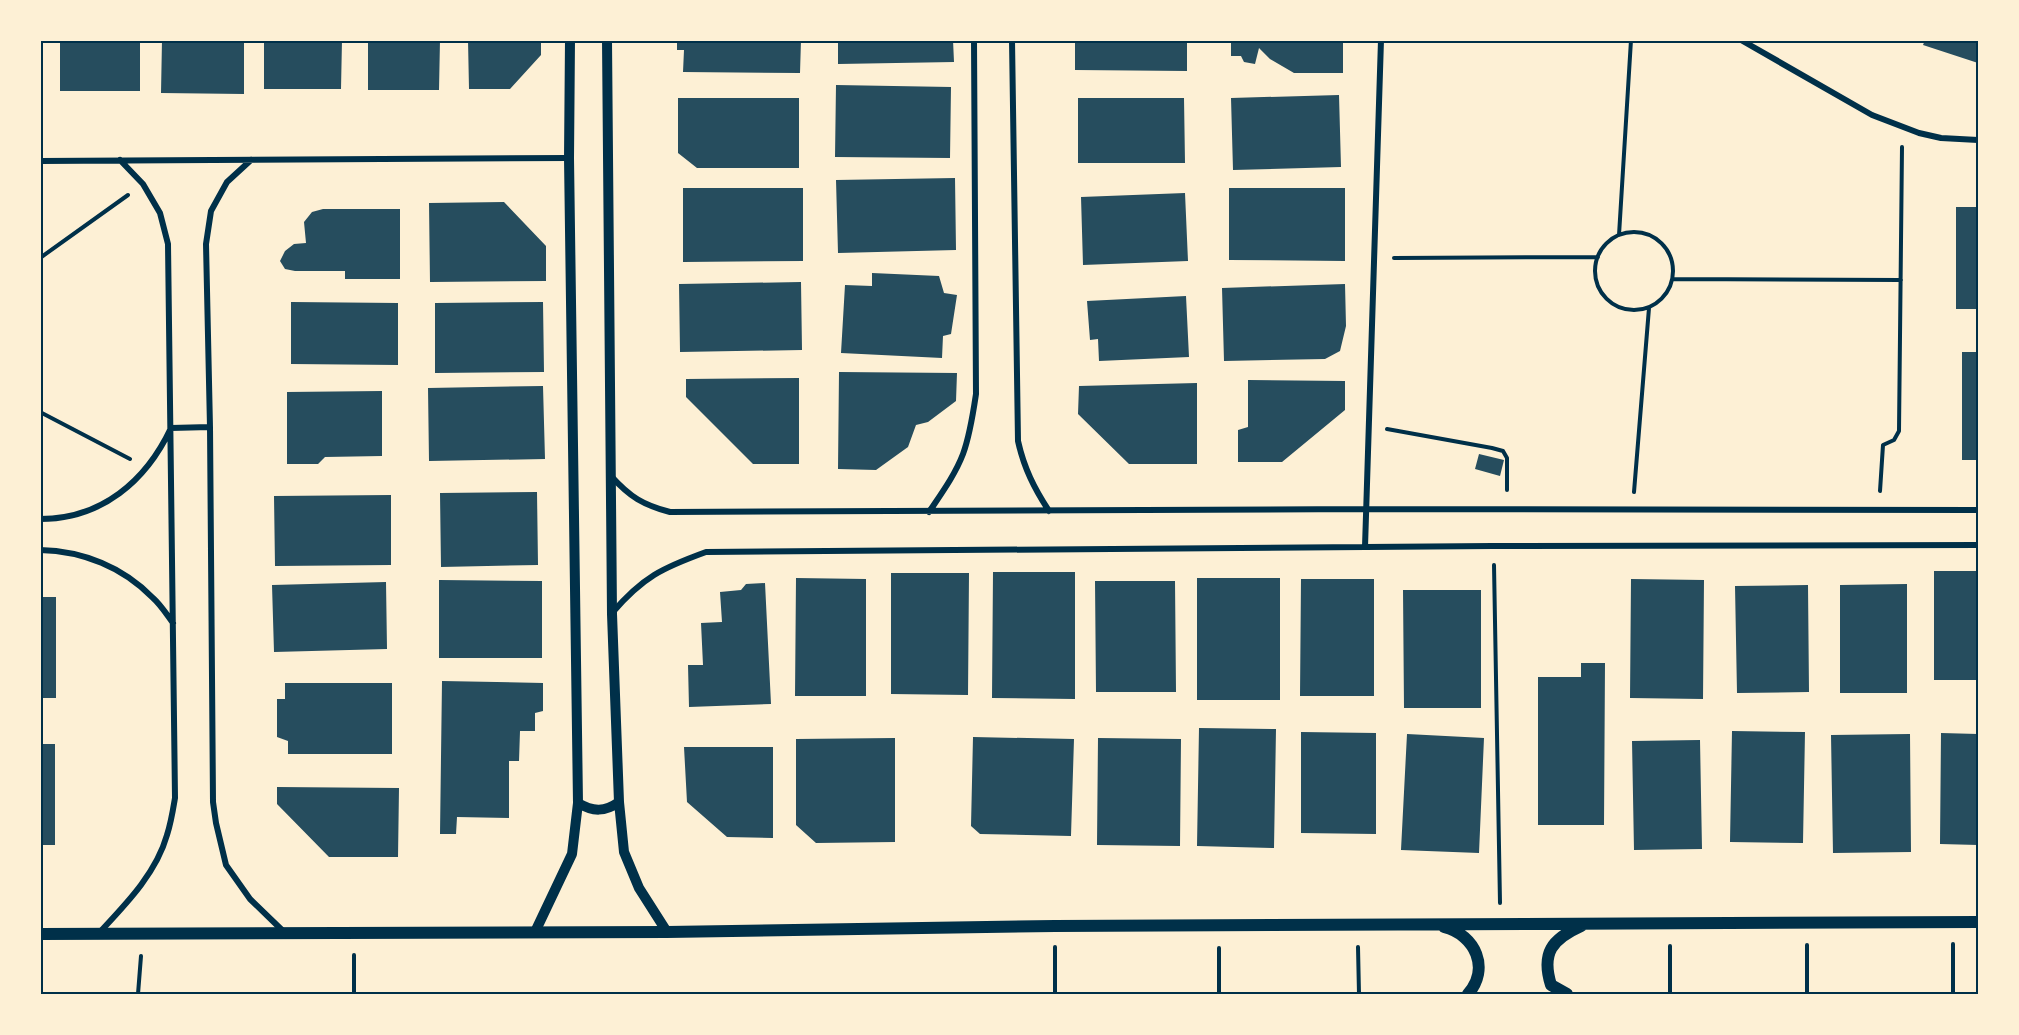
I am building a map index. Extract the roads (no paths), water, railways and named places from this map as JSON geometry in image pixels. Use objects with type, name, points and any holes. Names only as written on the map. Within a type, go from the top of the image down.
[{"type":"main road","points":[[40,934],[354,934],[1055,926],[1978,922]]},
{"type":"main road","points":[[1433,924],[1464,935],[1475,947],[1479,962],[1478,978],[1468,994]]},
{"type":"main road","points":[[1567,994],[1551,985],[1546,970],[1548,955],[1555,942],[1567,932],[1585,924]]},
{"type":"street","points":[[535,932],[572,854],[578,803],[569,158],[570,40]]},
{"type":"street","points":[[607,40],[612,614],[619,802],[624,852],[639,888],[667,932]]},
{"type":"street","points":[[929,512],[948,485],[962,456],[976,394],[974,40]]},
{"type":"street","points":[[1012,40],[1018,441],[1024,465],[1034,489],[1049,511]]},
{"type":"street","points":[[1365,547],[1381,40]]},
{"type":"street","points":[[1741,40],[1872,115],[1919,134],[1978,140]]},
{"type":"street","points":[[40,161],[569,158]]},
{"type":"street","points":[[97,934],[127,903],[150,871],[167,836],[175,798],[168,244],[160,213],[144,184],[120,160]]},
{"type":"street","points":[[251,160],[227,182],[211,211],[206,244],[213,802],[226,865],[250,899],[286,934]]},
{"type":"street","points":[[171,428],[210,427]]},
{"type":"street","points":[[40,519],[55,519],[90,510],[122,493],[147,468],[161,449],[171,428]]},
{"type":"street","points":[[611,476],[627,494],[647,506],[670,512],[1366,509],[1978,510]]},
{"type":"street","points":[[612,614],[628,595],[648,578],[670,565],[706,552],[1978,545]]},
{"type":"street","points":[[40,550],[75,554],[104,563],[131,579],[154,598],[173,623]]},
{"type":"street","points":[[578,803],[588,809],[599,810],[610,808],[619,802]]}]
